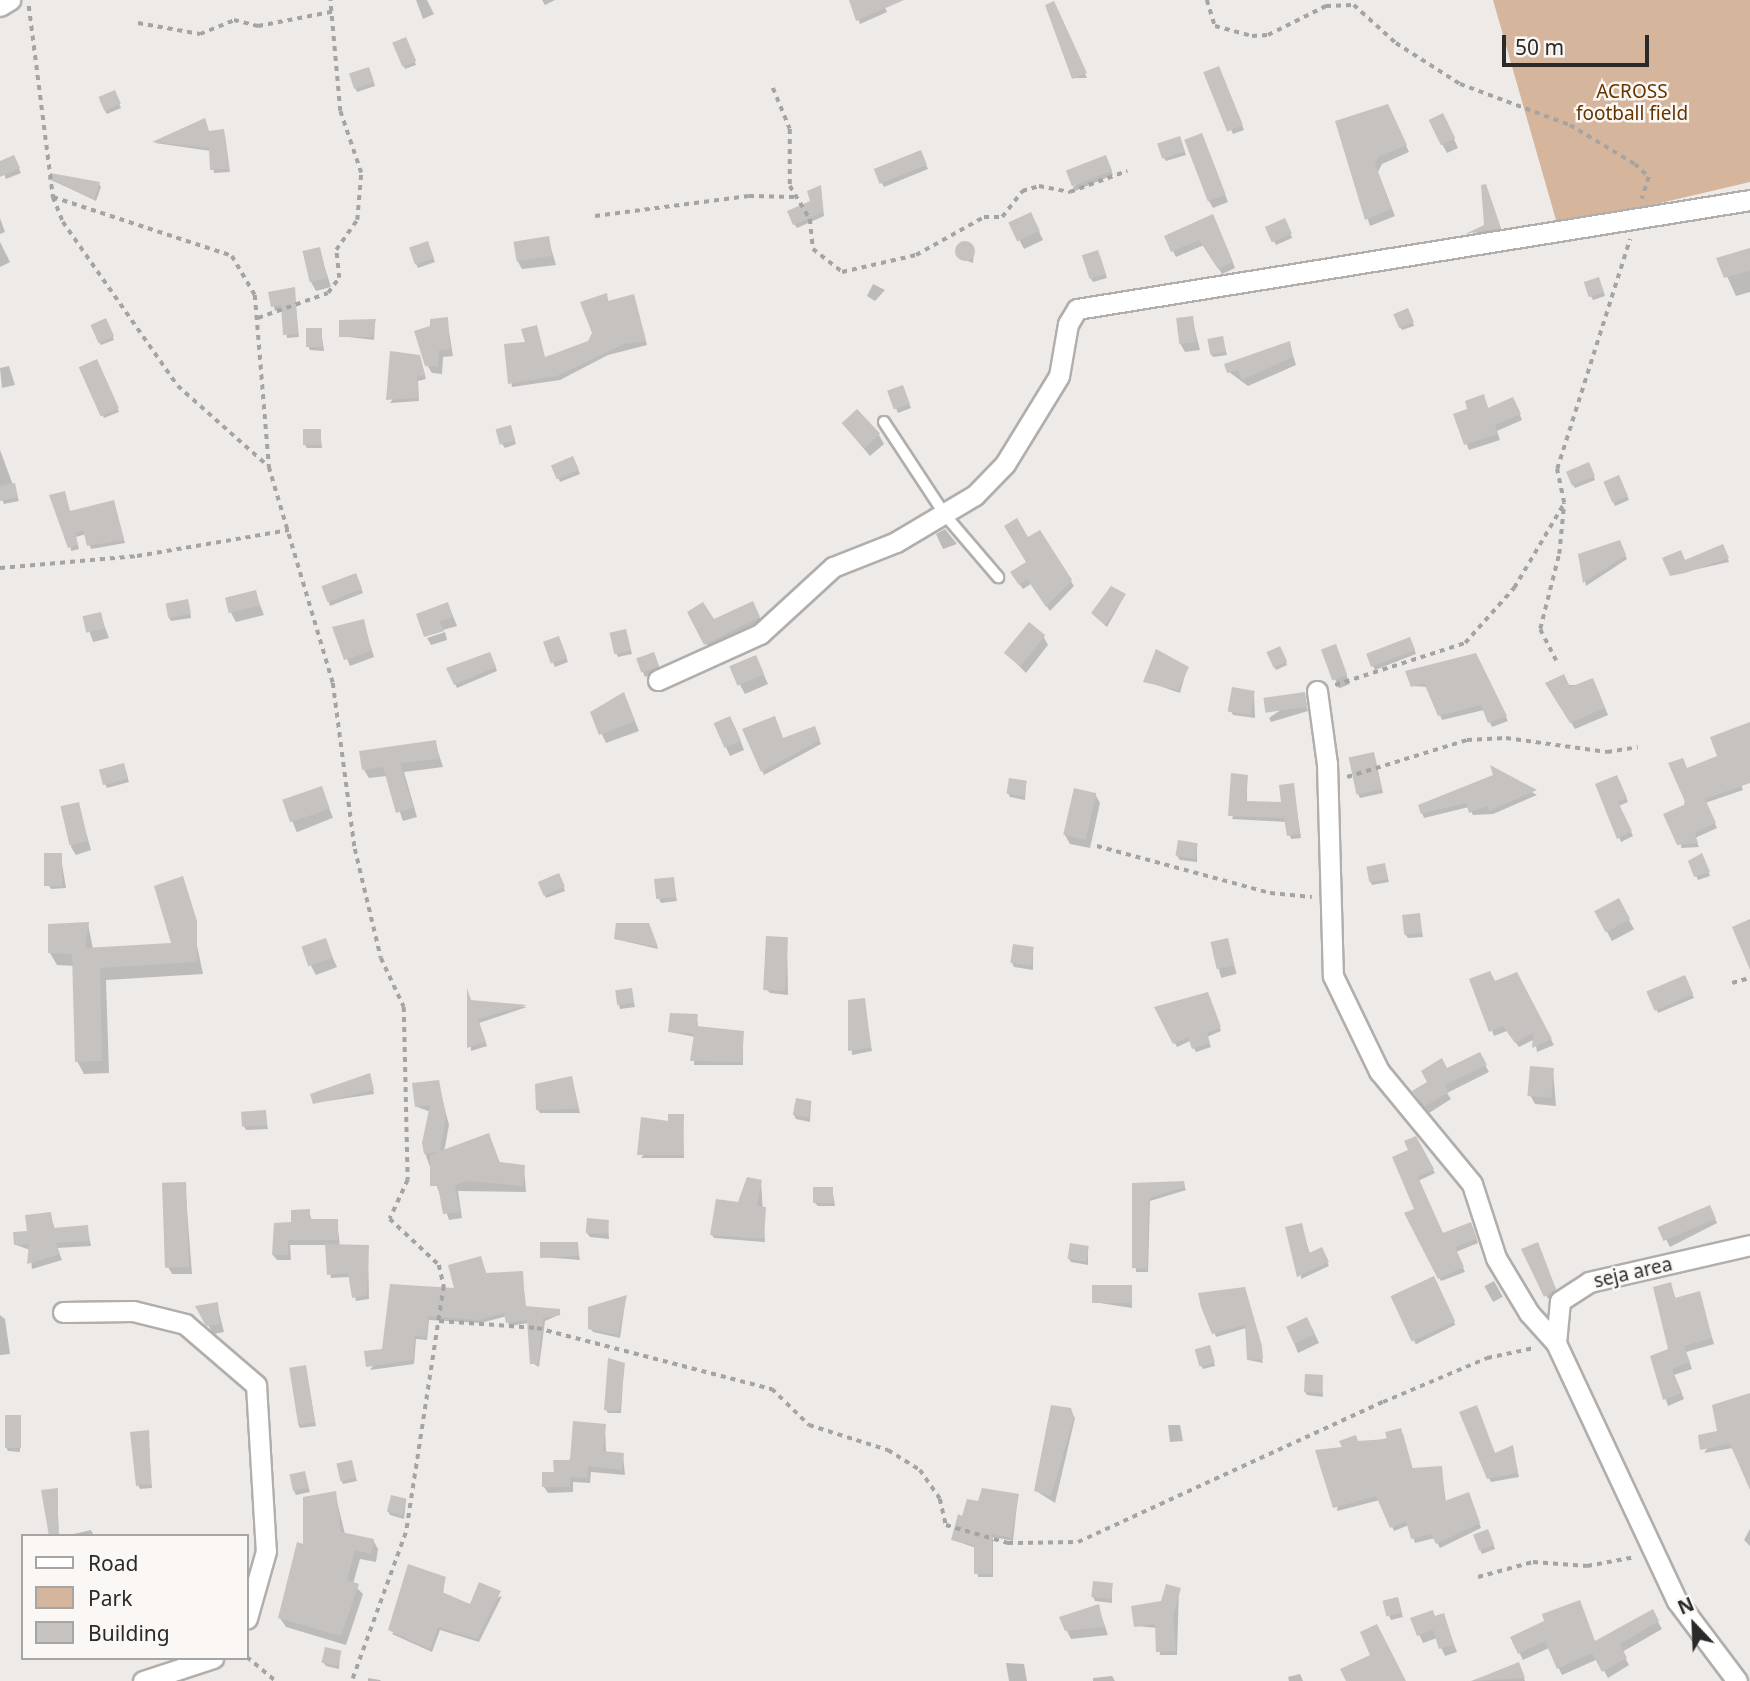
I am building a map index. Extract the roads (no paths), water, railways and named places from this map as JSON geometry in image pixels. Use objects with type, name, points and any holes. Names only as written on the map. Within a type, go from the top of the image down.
[{"type":"street","points":[[0,6],[10,0]]},
{"type":"street","points":[[658,680],[760,634],[833,567],[945,514],[1005,464],[1059,376],[1068,324],[1077,309],[1750,200]]},
{"type":"street","points":[[1317,691],[1327,779],[1333,976],[1378,1071],[1472,1184],[1496,1258],[1529,1313],[1556,1343],[1655,1558],[1686,1615],[1737,1681]]},
{"type":"street","name":"seja area","points":[[1556,1343],[1560,1301],[1589,1282],[1750,1245]]},
{"type":"street","points":[[63,1312],[132,1311],[185,1324],[256,1385],[266,1551],[248,1614]]},
{"type":"street","points":[[143,1681],[207,1660]]},
{"type":"lane","points":[[884,422],[945,514],[998,577]]},
{"type":"park label","name":"ACROSS football field","points":[[1632,103]]}]
